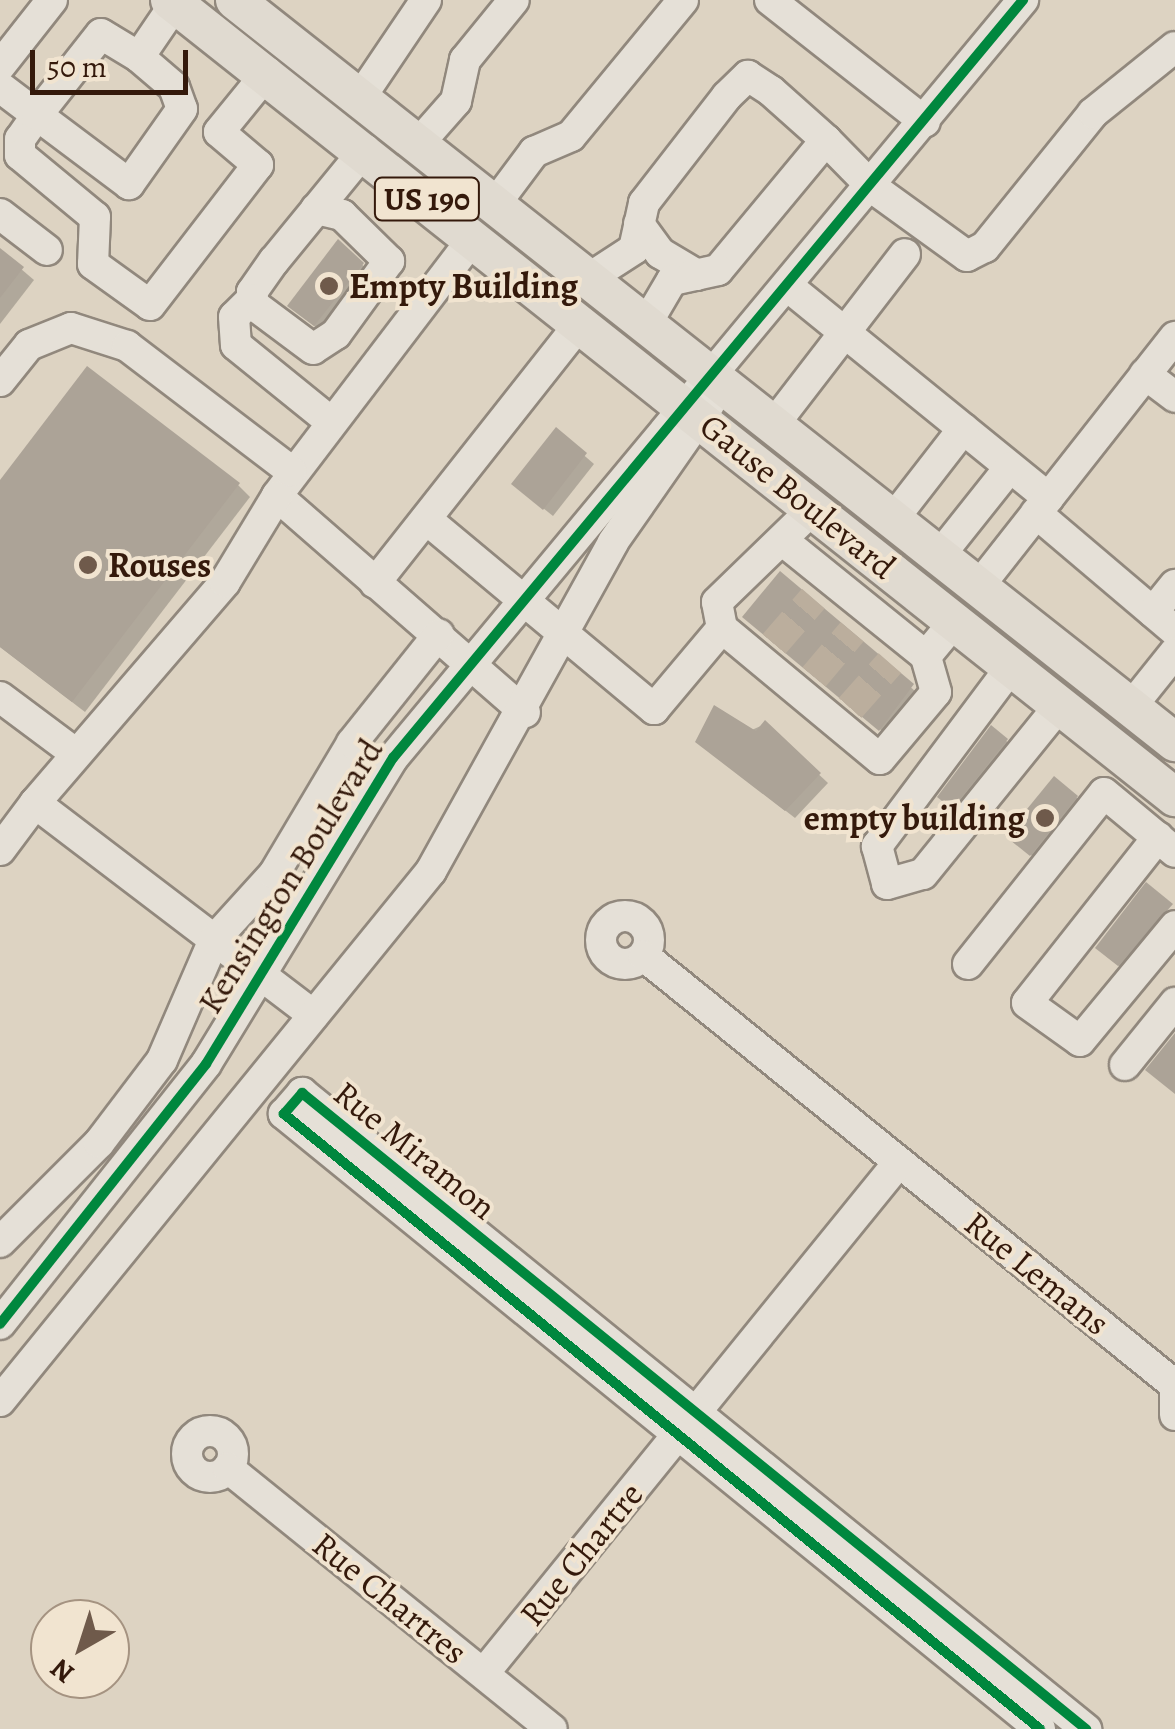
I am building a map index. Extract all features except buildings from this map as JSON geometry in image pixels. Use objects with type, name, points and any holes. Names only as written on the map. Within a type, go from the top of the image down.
[{"type":"main road","name":"Gause Boulevard","points":[[235,0],[284,69],[365,150],[1175,798]]},
{"type":"main road","name":"Gause Boulevard","points":[[172,2],[284,69],[360,98],[649,318],[1175,742]]},
{"type":"street","points":[[0,66],[52,0]]},
{"type":"street","points":[[419,144],[456,101],[465,60],[514,0]]},
{"type":"street","points":[[496,203],[534,152],[570,136],[683,0]]},
{"type":"street","points":[[770,0],[925,122]]},
{"type":"street","name":"Kensington Boulevard","points":[[0,1401],[431,871],[525,712],[613,542],[717,376],[1023,0]]},
{"type":"street","points":[[139,57],[172,2]]},
{"type":"street","points":[[360,98],[422,2]]},
{"type":"street","points":[[0,87],[37,115],[129,184],[182,108],[174,88],[139,57],[100,34],[37,115],[20,155],[94,216],[93,264],[150,306],[258,165],[219,132],[284,69]]},
{"type":"street","points":[[594,275],[634,248],[644,203],[748,76],[826,140],[873,188],[967,256],[985,247],[1093,113],[1175,47]]},
{"type":"street","points":[[649,318],[672,280],[718,270],[826,140]]},
{"type":"street","points":[[330,421],[236,345],[234,318],[365,150]]},
{"type":"street","points":[[316,210],[342,215],[434,289]]},
{"type":"street","points":[[0,214],[47,250]]},
{"type":"street","points":[[640,224],[660,253],[697,275]]},
{"type":"street","points":[[0,850],[75,753],[225,582],[284,483],[474,237]]},
{"type":"street","points":[[775,423],[904,254]]},
{"type":"street","points":[[252,299],[318,348],[380,278],[388,255]]},
{"type":"street","points":[[790,288],[1010,467],[1170,641]]},
{"type":"street","points":[[375,582],[582,322]]},
{"type":"street","points":[[0,382],[29,346],[71,328],[127,346],[284,483],[375,582],[472,661],[525,712]]},
{"type":"street","points":[[979,586],[1175,338]]},
{"type":"street","points":[[1145,374],[1175,397]]},
{"type":"street","name":"Kensington Boulevard","points":[[0,1324],[157,1133],[393,758],[521,600],[694,412]]},
{"type":"street","points":[[894,518],[963,429]]},
{"type":"street","points":[[940,555],[1010,467]]},
{"type":"street","points":[[426,519],[654,709],[722,628],[718,602],[762,549],[787,544],[814,508]]},
{"type":"street","points":[[722,628],[767,652],[807,685],[844,716],[880,759],[936,692],[908,654],[822,589],[787,544]]},
{"type":"street","points":[[1131,707],[1170,641],[1175,584]]},
{"type":"street","points":[[908,654],[955,621]]},
{"type":"street","points":[[80,1301],[1,1238],[99,1143],[162,1060],[214,940],[274,874],[352,743],[439,634]]},
{"type":"street","points":[[1012,667],[877,846],[886,884],[923,874],[1060,705]]},
{"type":"street","points":[[0,697],[75,753]]},
{"type":"street","points":[[968,964],[1129,761]]},
{"type":"street","points":[[1104,793],[1167,845],[1027,1003],[1080,1041],[1175,926]]},
{"type":"street","points":[[35,803],[313,1016]]},
{"type":"street","name":"Rue Lemans","points":[[644,956],[1175,1387],[1175,1414]]},
{"type":"street","points":[[1125,1065],[1175,1003]]},
{"type":"street","name":"Rue Miramon","points":[[1040,1729],[686,1423],[302,1093],[284,1114],[686,1423],[1086,1729]]},
{"type":"street","points":[[686,1423],[899,1162]]},
{"type":"street","name":"Rue Chartre","points":[[484,1673],[686,1423]]},
{"type":"street","name":"Rue Chartres","points":[[228,1468],[552,1729]]},
{"type":"tunnel","points":[[774,644],[813,599]]},
{"type":"tunnel","points":[[814,677],[852,632]]},
{"type":"tunnel","points":[[850,708],[890,663]]},
{"type":"cycle path","points":[[0,1324],[206,1064],[393,758],[1023,0]]},
{"type":"cycle path","points":[[1040,1729],[284,1114],[302,1093],[1086,1729]]},
{"type":"place","name":"Empty Building","points":[[329,286]]},
{"type":"place","name":"Rouses","points":[[88,565]]},
{"type":"place","name":"empty building","points":[[1045,818]]}]
